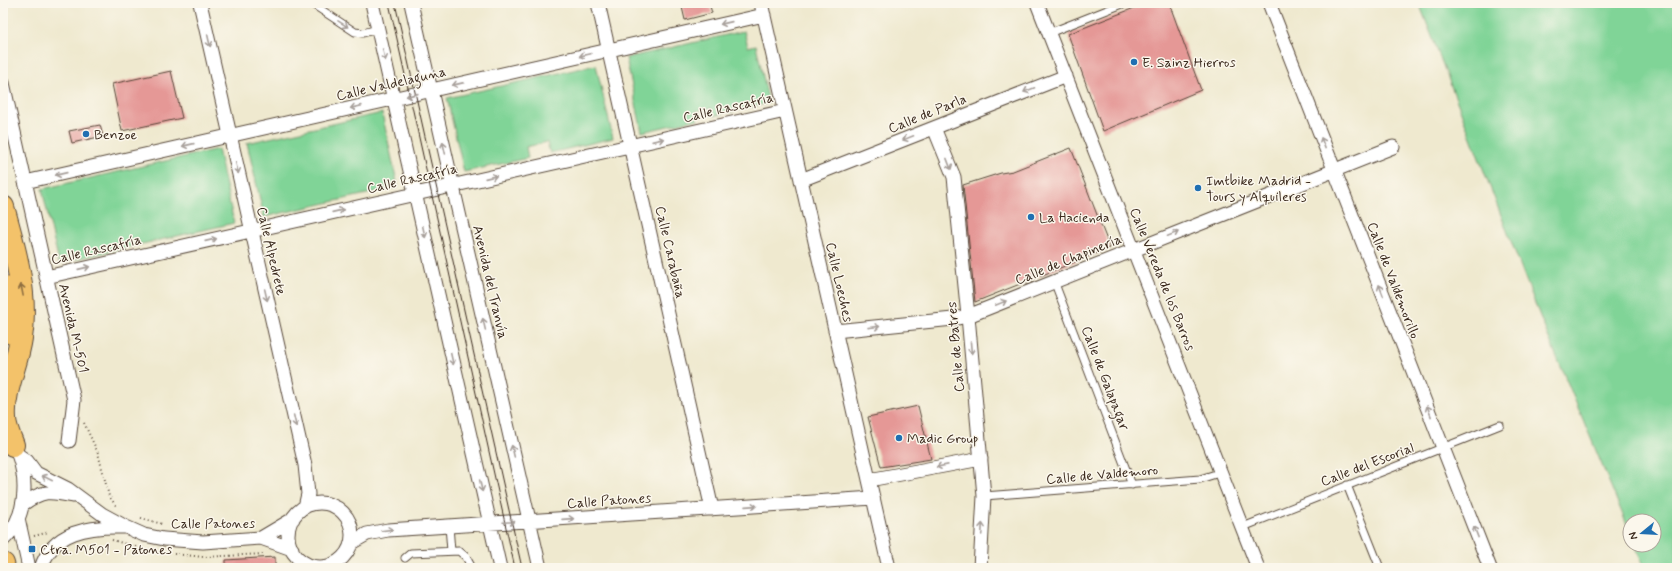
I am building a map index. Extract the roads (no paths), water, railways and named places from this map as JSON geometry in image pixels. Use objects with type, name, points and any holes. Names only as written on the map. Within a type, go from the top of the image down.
[{"type":"highway","points":[[3,207],[12,236],[24,297],[22,339],[6,395],[5,420],[11,444]]},
{"type":"highway","points":[[3,287],[8,302],[13,340],[13,370]]},
{"type":"highway","points":[[3,564],[4,568]]},
{"type":"street","name":"Calle Alpedrete","points":[[200,3],[305,465],[308,494],[305,507]]},
{"type":"street","points":[[372,3],[500,568]]},
{"type":"street","name":"Avenida del Tranvía","points":[[411,3],[540,568]]},
{"type":"street","name":"Calle Carabaña","points":[[598,3],[712,509]]},
{"type":"street","name":"Calle Vereda de los Barros","points":[[1037,3],[1222,472],[1258,568]]},
{"type":"street","name":"Calle de Valdemorillo","points":[[1269,3],[1490,568]]},
{"type":"street","name":"Calle Valdelaguna","points":[[25,182],[609,50],[762,9]]},
{"type":"street","name":"Calle Loeches","points":[[762,9],[888,568]]},
{"type":"street","name":"Calle de Parla","points":[[801,180],[1066,76]]},
{"type":"street","name":"Avenida M-501","points":[[3,84],[74,400],[69,440]]},
{"type":"street","name":"Calle Rascafría","points":[[46,277],[785,111]]},
{"type":"street","name":"Calle de Batres","points":[[934,128],[954,176],[984,496],[980,568]]},
{"type":"street","name":"Calle de Chapinería","points":[[835,331],[953,319],[968,316],[1393,147]]},
{"type":"street","points":[[3,540],[18,518],[23,504],[25,488],[23,471],[11,444]]},
{"type":"street","name":"Calle Patones","points":[[11,444],[36,472],[80,497],[102,514],[144,535],[164,539],[203,542],[262,538],[292,549]]},
{"type":"street","points":[[869,480],[981,458]]},
{"type":"street","name":"Calle Patones","points":[[23,504],[36,495],[48,492],[80,497]]},
{"type":"street","name":"Calle Patones","points":[[351,543],[367,534],[388,530],[529,522],[873,498]]},
{"type":"street","points":[[315,503],[326,503],[336,507],[344,513],[350,522],[352,532],[351,543],[346,553],[339,561],[329,566],[318,567],[308,564],[298,558],[292,549],[289,539],[289,529],[298,512],[305,507],[315,503]]},
{"type":"street","points":[[18,518],[29,568]]},
{"type":"street","name":"Calle Patones","points":[[262,538],[293,519]]},
{"type":"street","points":[[40,568],[42,562],[57,542],[78,531],[99,526],[126,527]]},
{"type":"lane","points":[[311,3],[355,32],[362,33],[378,30]]},
{"type":"lane","points":[[1048,33],[1126,3]]},
{"type":"lane","name":"Calle de Galapagar","points":[[1054,281],[1132,485]]},
{"type":"lane","name":"Calle del Escorial","points":[[1243,527],[1500,425]]},
{"type":"lane","name":"Calle de Valdemoro","points":[[984,496],[1200,479],[1222,472]]},
{"type":"lane","points":[[1347,485],[1380,568]]},
{"type":"lane","points":[[449,526],[451,550]]},
{"type":"lane","points":[[405,558],[411,554],[451,550],[459,551],[466,557],[472,568]]},
{"type":"tram line","points":[[389,3],[515,568]]},
{"type":"tram line","points":[[395,3],[522,568]]},
{"type":"place","name":"E. Sainz Hierros","points":[[1134,62]]},
{"type":"place","name":"Benzoe","points":[[86,134]]},
{"type":"place","name":"Imtbike Madrid - Tours y Alquileres","points":[[1198,188]]},
{"type":"place","name":"La Hacienda","points":[[1031,217]]},
{"type":"place","name":"Madic Group","points":[[899,438]]},
{"type":"place","name":"Ctra. M501 - Patones","points":[[32,549]]}]
